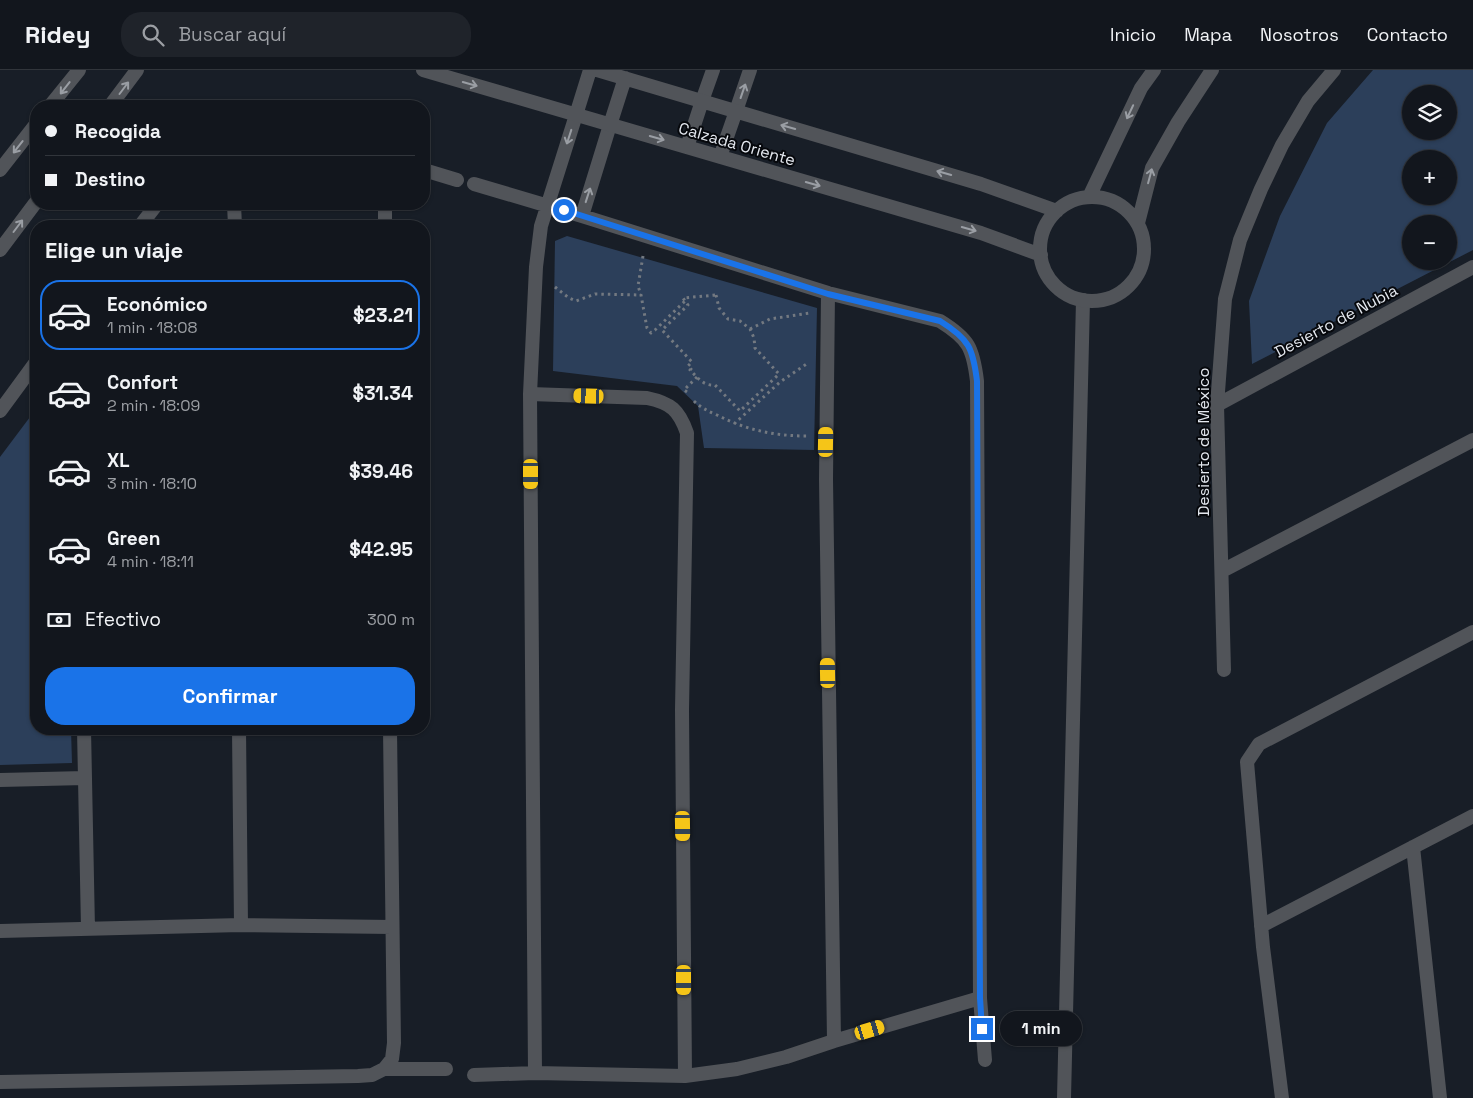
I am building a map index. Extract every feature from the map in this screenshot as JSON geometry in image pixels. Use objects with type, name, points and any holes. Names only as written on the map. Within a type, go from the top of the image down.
[{"type":"street","points":[[55,100],[79,70]]},
{"type":"street","points":[[115,100],[138,70]]},
{"type":"street","name":"Calzada Oriente","points":[[423,70],[981,233],[1040,255]]},
{"type":"street","points":[[535,1073],[530,394],[536,267],[541,226],[590,70]]},
{"type":"street","name":"Calzada Oriente","points":[[597,70],[981,184],[1056,211]]},
{"type":"street","points":[[687,147],[713,70]]},
{"type":"street","points":[[720,157],[750,70]]},
{"type":"street","points":[[1089,197],[1141,88],[1154,70]]},
{"type":"street","points":[[1138,224],[1152,168],[1178,122],[1212,70]]},
{"type":"street","name":"Desierto de México","points":[[1224,670],[1217,405],[1226,299],[1240,240],[1261,189],[1282,145],[1308,101],[1334,70]]},
{"type":"street","points":[[582,216],[625,78]]},
{"type":"street","points":[[0,170],[30,132]]},
{"type":"street","points":[[430,172],[457,180]]},
{"type":"street","points":[[474,184],[547,205],[828,294],[940,321],[955,330],[967,341],[974,360],[977,391],[980,998],[985,1060]]},
{"type":"street","points":[[1089,197],[1103,198],[1117,203],[1129,212],[1138,224],[1144,239],[1144,256],[1139,272],[1129,285],[1116,295],[1100,300],[1083,300],[1068,295],[1054,285],[1045,271],[1040,255],[1041,239],[1046,224],[1056,211],[1071,201],[1089,197]]},
{"type":"street","points":[[0,250],[30,210]]},
{"type":"street","points":[[145,220],[153,210]]},
{"type":"street","name":"Desierto de Nubia","points":[[1217,405],[1473,267]]},
{"type":"street","points":[[828,294],[826,479],[834,1041]]},
{"type":"street","points":[[1064,1098],[1083,300]]},
{"type":"street","points":[[0,411],[30,370]]},
{"type":"street","points":[[530,394],[647,398],[662,401],[673,408],[682,419],[687,433],[682,710],[685,1076]]},
{"type":"street","points":[[1222,571],[1473,440]]},
{"type":"street","points":[[1282,1098],[1261,926],[1247,762],[1259,744],[1473,632]]},
{"type":"street","points":[[84,735],[88,929]]},
{"type":"street","points":[[239,735],[241,926]]},
{"type":"street","points":[[384,1069],[392,1059],[394,1043],[390,735]]},
{"type":"street","points":[[0,780],[85,778]]},
{"type":"street","points":[[1261,926],[1473,816]]},
{"type":"street","points":[[1413,847],[1440,1098]]},
{"type":"street","points":[[0,931],[241,926],[392,927]]},
{"type":"street","points":[[474,1075],[535,1073],[685,1076],[737,1069],[786,1057],[980,998]]},
{"type":"street","points":[[0,1082],[358,1076],[372,1074],[384,1069],[446,1069]]},
{"type":"path","points":[[644,255],[638,286],[647,328],[652,332],[685,301]]},
{"type":"path","points":[[553,286],[576,301],[594,294],[641,295]]},
{"type":"path","points":[[716,295],[719,308],[728,319],[740,321],[750,329],[754,338],[755,348],[779,374],[740,411],[715,385],[704,384],[690,370],[688,366],[692,362],[662,330],[688,305],[685,301],[682,298],[716,295]]},
{"type":"path","points":[[750,329],[770,319],[828,310]]},
{"type":"path","points":[[734,424],[780,382],[813,360]]},
{"type":"path","points":[[697,377],[684,390],[700,407],[734,424],[772,434],[812,436]]},
{"type":"shaded area","points":[[1373,70],[1473,70],[1473,250],[1457,258],[1457,215],[1402,215],[1402,270],[1434,270],[1252,364],[1249,301],[1280,216],[1327,123]]},
{"type":"shaded area","points":[[567,236],[817,308],[814,450],[704,448],[698,406],[677,386],[553,371],[555,241]]},
{"type":"shaded area","points":[[30,417],[30,735],[71,735],[72,763],[0,765],[0,457]]},
{"type":"route","points":[[564,210],[828,294],[940,321],[955,330],[967,341],[974,360],[977,381],[980,998],[982,1029]]}]
